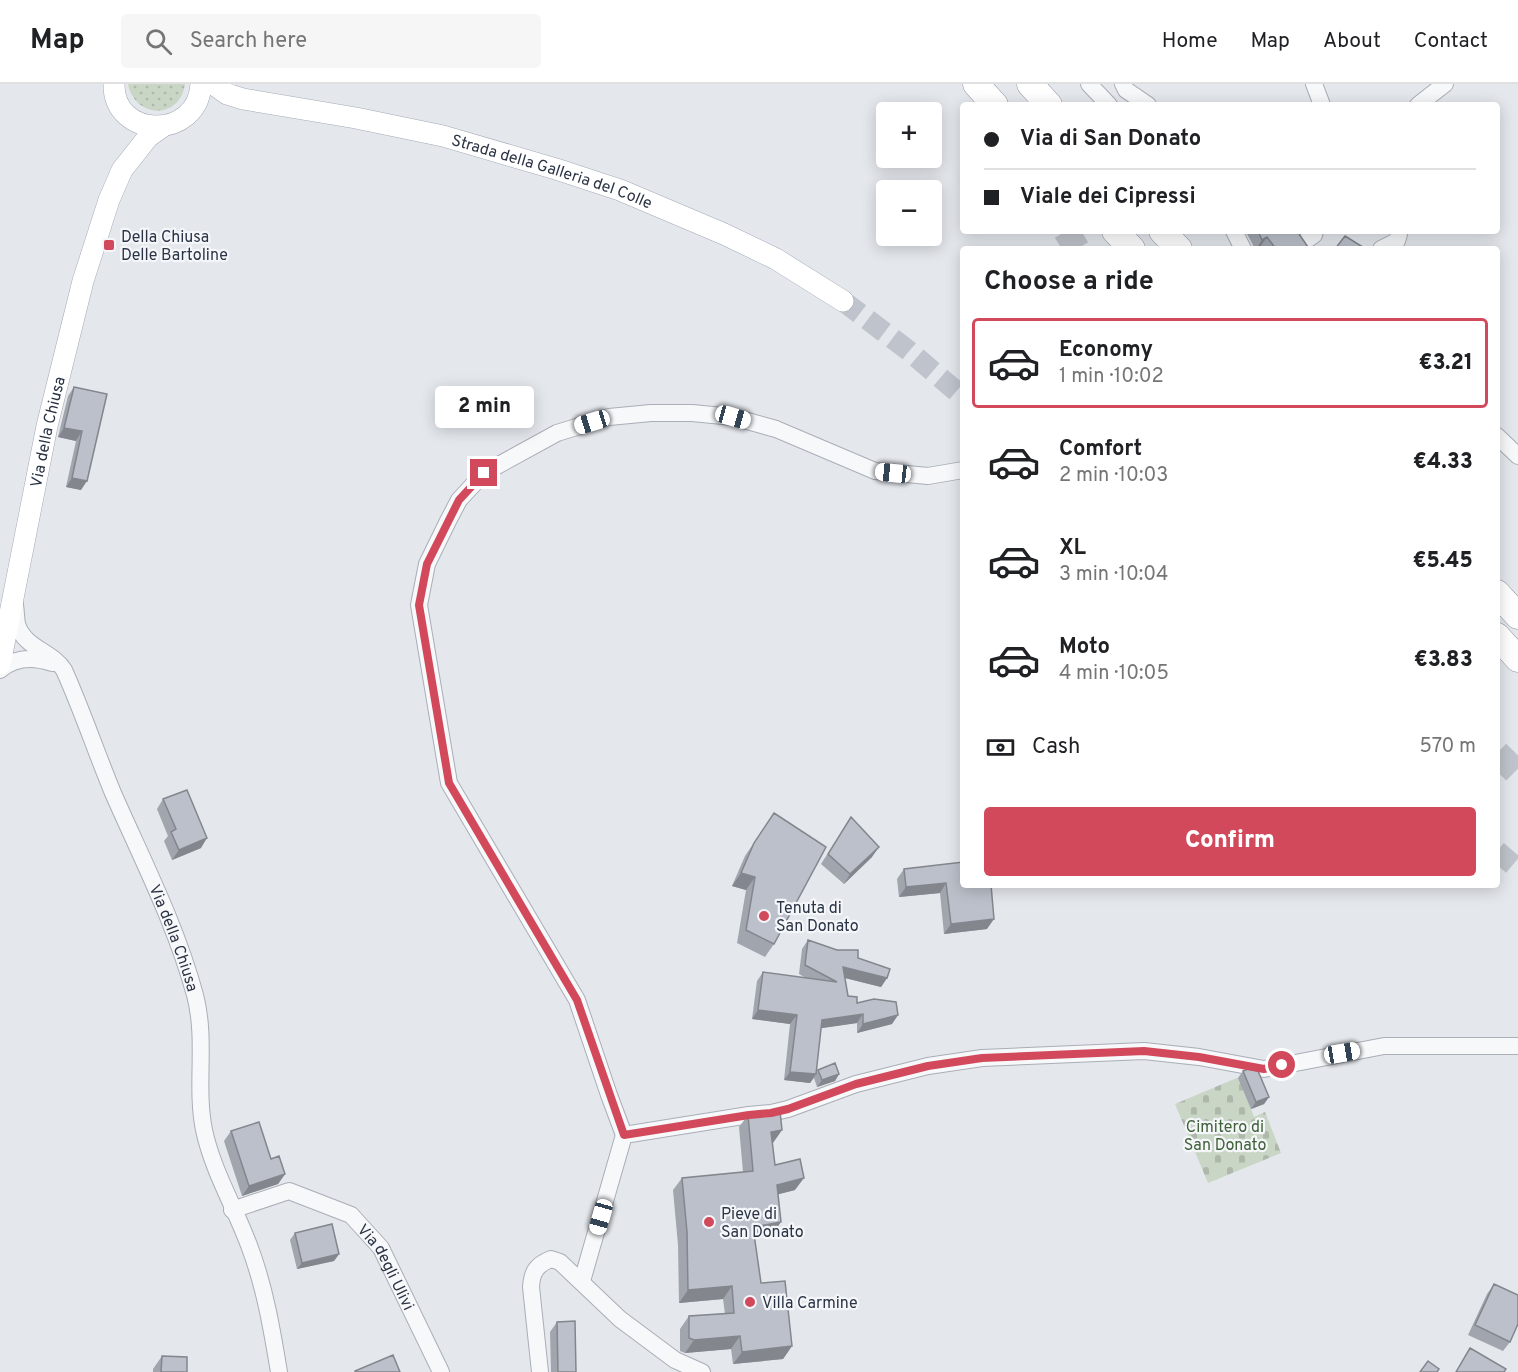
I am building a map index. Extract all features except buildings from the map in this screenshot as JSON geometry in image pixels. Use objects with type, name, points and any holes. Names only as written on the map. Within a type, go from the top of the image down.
[{"type":"highway","points":[[976,84],[992,102]]},
{"type":"highway","points":[[1030,84],[1046,102]]},
{"type":"highway","points":[[1118,234],[1129,246]]},
{"type":"highway","points":[[1165,234],[1176,246]]},
{"type":"highway","points":[[1500,596],[1518,616]]},
{"type":"highway","points":[[1500,639],[1518,659]]},
{"type":"main road","name":"Via della Chiusa","points":[[114,84],[117,99],[127,114],[122,170]]},
{"type":"main road","points":[[189,113],[198,98],[201,84]]},
{"type":"main road","name":"Strada della Galleria del Colle","points":[[213,84],[243,99],[443,136],[620,190],[724,234],[776,259],[843,301]]},
{"type":"main road","name":"Strada della Galleria del Colle","points":[[189,113],[215,104],[243,99]]},
{"type":"main road","name":"Via della Chiusa","points":[[14,598],[47,426],[83,280],[109,200],[122,170],[148,137],[189,113]]},
{"type":"main road","points":[[127,114],[143,124],[162,127]]},
{"type":"main road","points":[[0,664],[14,598]]},
{"type":"street","points":[[1089,84],[1106,102]]},
{"type":"street","points":[[1124,84],[1126,90],[1144,102]]},
{"type":"street","points":[[1314,84],[1321,102]]},
{"type":"street","points":[[1422,102],[1445,84]]},
{"type":"street","points":[[1390,246],[1397,241],[1400,234]]},
{"type":"street","points":[[582,1281],[624,1135],[577,1000],[449,783],[419,605],[427,564],[459,500],[484,473],[557,433],[609,417],[651,413],[692,413],[733,417],[777,429],[875,471],[928,476],[960,471]]},
{"type":"street","points":[[1500,439],[1518,456]]},
{"type":"street","name":"Via della Chiusa","points":[[14,598],[18,625],[24,638],[60,663],[67,678],[102,767],[168,919],[195,996],[202,1034],[201,1092],[204,1130],[232,1210],[259,1273],[269,1313],[279,1372]]},
{"type":"street","points":[[0,670],[17,660],[35,659],[56,665],[67,678]]},
{"type":"street","points":[[624,1135],[771,1113],[856,1084],[937,1064],[982,1058],[1144,1051],[1199,1057],[1264,1069],[1384,1046],[1518,1046]]},
{"type":"street","name":"Via degli Ulivi","points":[[232,1210],[289,1191],[351,1215],[381,1248],[441,1372]]},
{"type":"street","points":[[540,1372],[531,1287],[534,1269],[551,1259],[560,1263],[582,1281],[620,1319],[675,1360],[702,1372]]},
{"type":"green space","points":[[128,84],[185,84],[175,104],[157,111],[139,104],[132,96]]},
{"type":"green space","name":"Cimitero di San Donato","points":[[1251,1072],[1264,1104],[1251,1109],[1254,1117],[1265,1112],[1281,1153],[1208,1183],[1175,1104]]},
{"type":"tunnel","points":[[1068,234],[1075,246]]},
{"type":"tunnel","points":[[843,301],[909,351],[960,394]]},
{"type":"tunnel","points":[[1500,756],[1518,774]]},
{"type":"tunnel","points":[[1500,854],[1518,869]]},
{"type":"place","name":"Della Chiusa Delle Bartoline","points":[[109,245]]},
{"type":"place","name":"Tenuta di San Donato","points":[[764,916]]},
{"type":"place","name":"Pieve di San Donato","points":[[709,1222]]},
{"type":"place","name":"Villa Carmine","points":[[750,1302]]},
{"type":"route","points":[[484,473],[459,500],[427,564],[419,605],[449,783],[577,1000],[624,1135],[771,1113],[856,1084],[953,1061],[1144,1051],[1199,1057],[1264,1069],[1282,1065]]}]
